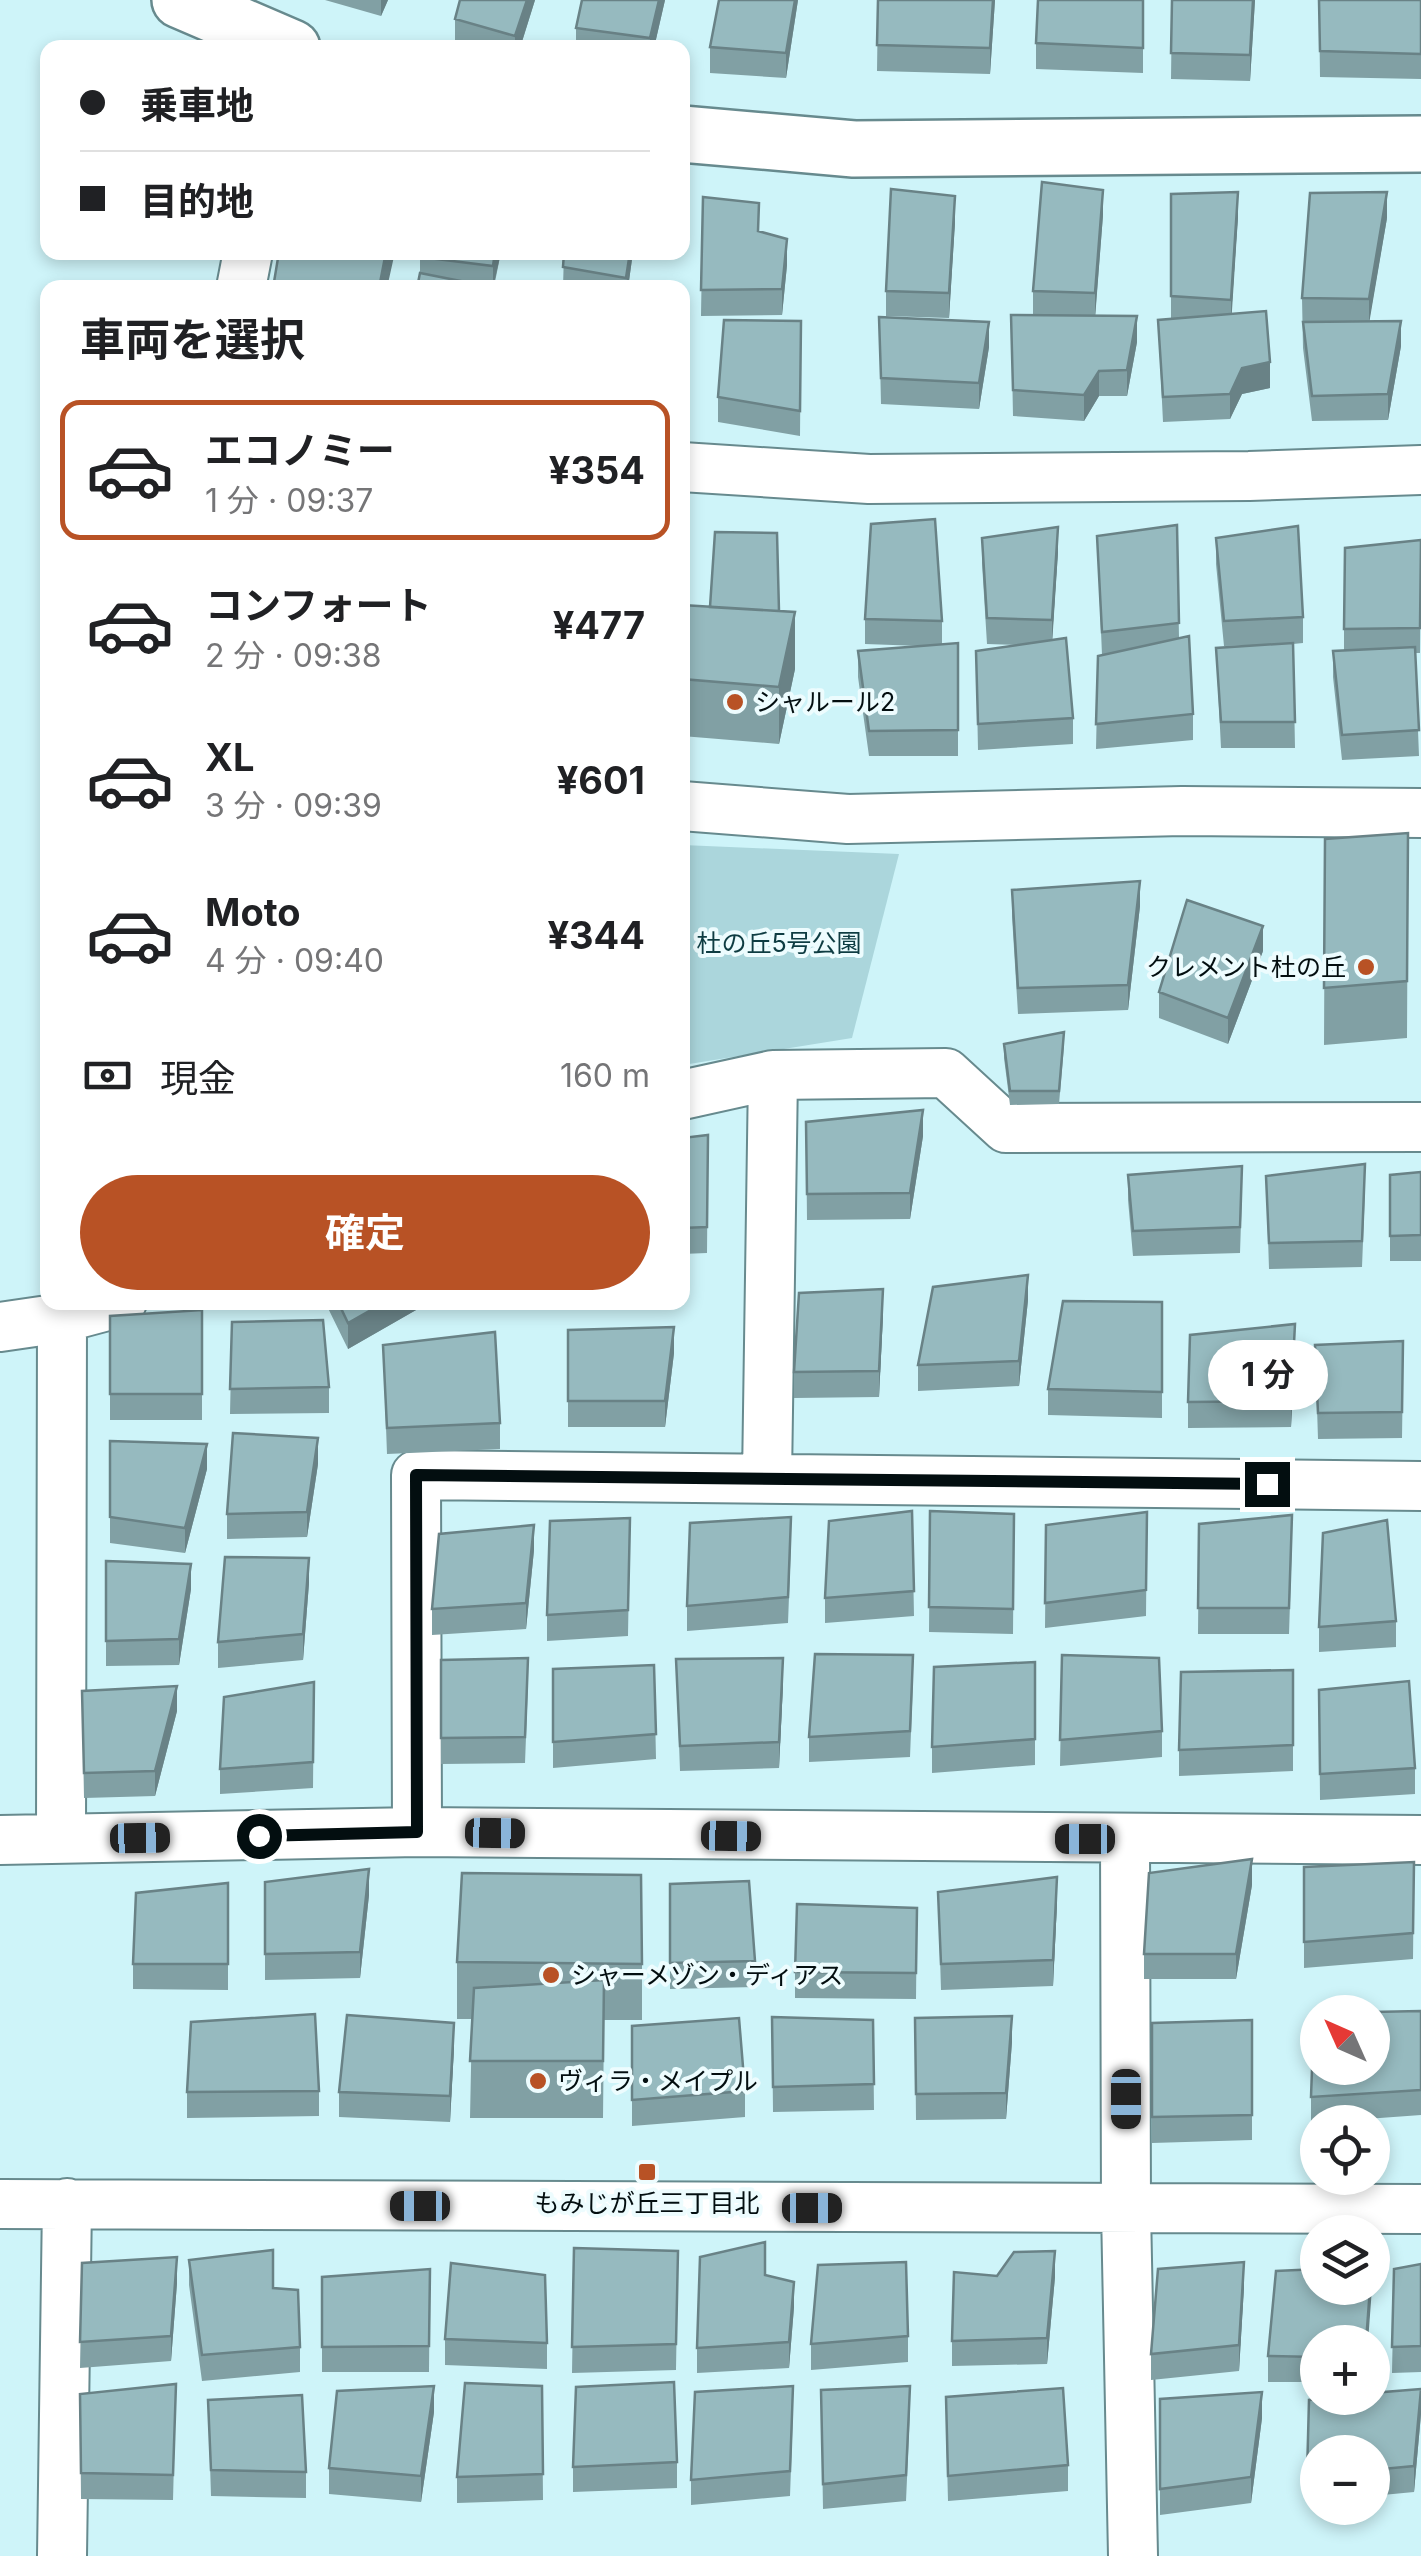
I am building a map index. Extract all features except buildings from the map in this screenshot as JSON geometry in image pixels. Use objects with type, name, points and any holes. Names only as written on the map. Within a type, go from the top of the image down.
[{"type":"street","points":[[180,0],[272,40]]},
{"type":"street","points":[[690,135],[854,149],[1421,144]]},
{"type":"street","points":[[690,468],[870,479],[1249,476],[1421,470]]},
{"type":"street","points":[[690,807],[848,819],[1182,812],[1421,813]]},
{"type":"street","points":[[690,1093],[774,1074],[946,1072],[1006,1128],[1421,1127]]},
{"type":"street","points":[[767,1478],[774,1074]]},
{"type":"street","points":[[0,1327],[92,1310]]},
{"type":"street","points":[[61,1840],[62,1318]]},
{"type":"street","points":[[417,1832],[416,1475],[1421,1486]]},
{"type":"street","points":[[0,1840],[417,1832],[1421,1840]]},
{"type":"street","points":[[1125,1840],[1126,2210],[1133,2556]]},
{"type":"street","points":[[62,2556],[67,2203]]},
{"type":"street","points":[[0,2204],[1421,2210]]},
{"type":"green space","name":"杜の丘5号公園","points":[[690,845],[899,854],[852,1038],[690,1064]]},
{"type":"place","name":"シャルール2","points":[[735,702]]},
{"type":"place","name":"クレメント杜の丘","points":[[1366,967]]},
{"type":"place","name":"シャーメゾン・ディアス","points":[[551,1975]]},
{"type":"place","name":"ヴィラ・メイプル","points":[[538,2081]]},
{"type":"place","name":"もみじが丘三丁目北","points":[[647,2172]]},
{"type":"route","points":[[259,1836],[417,1832],[416,1475],[1267,1484]]}]
